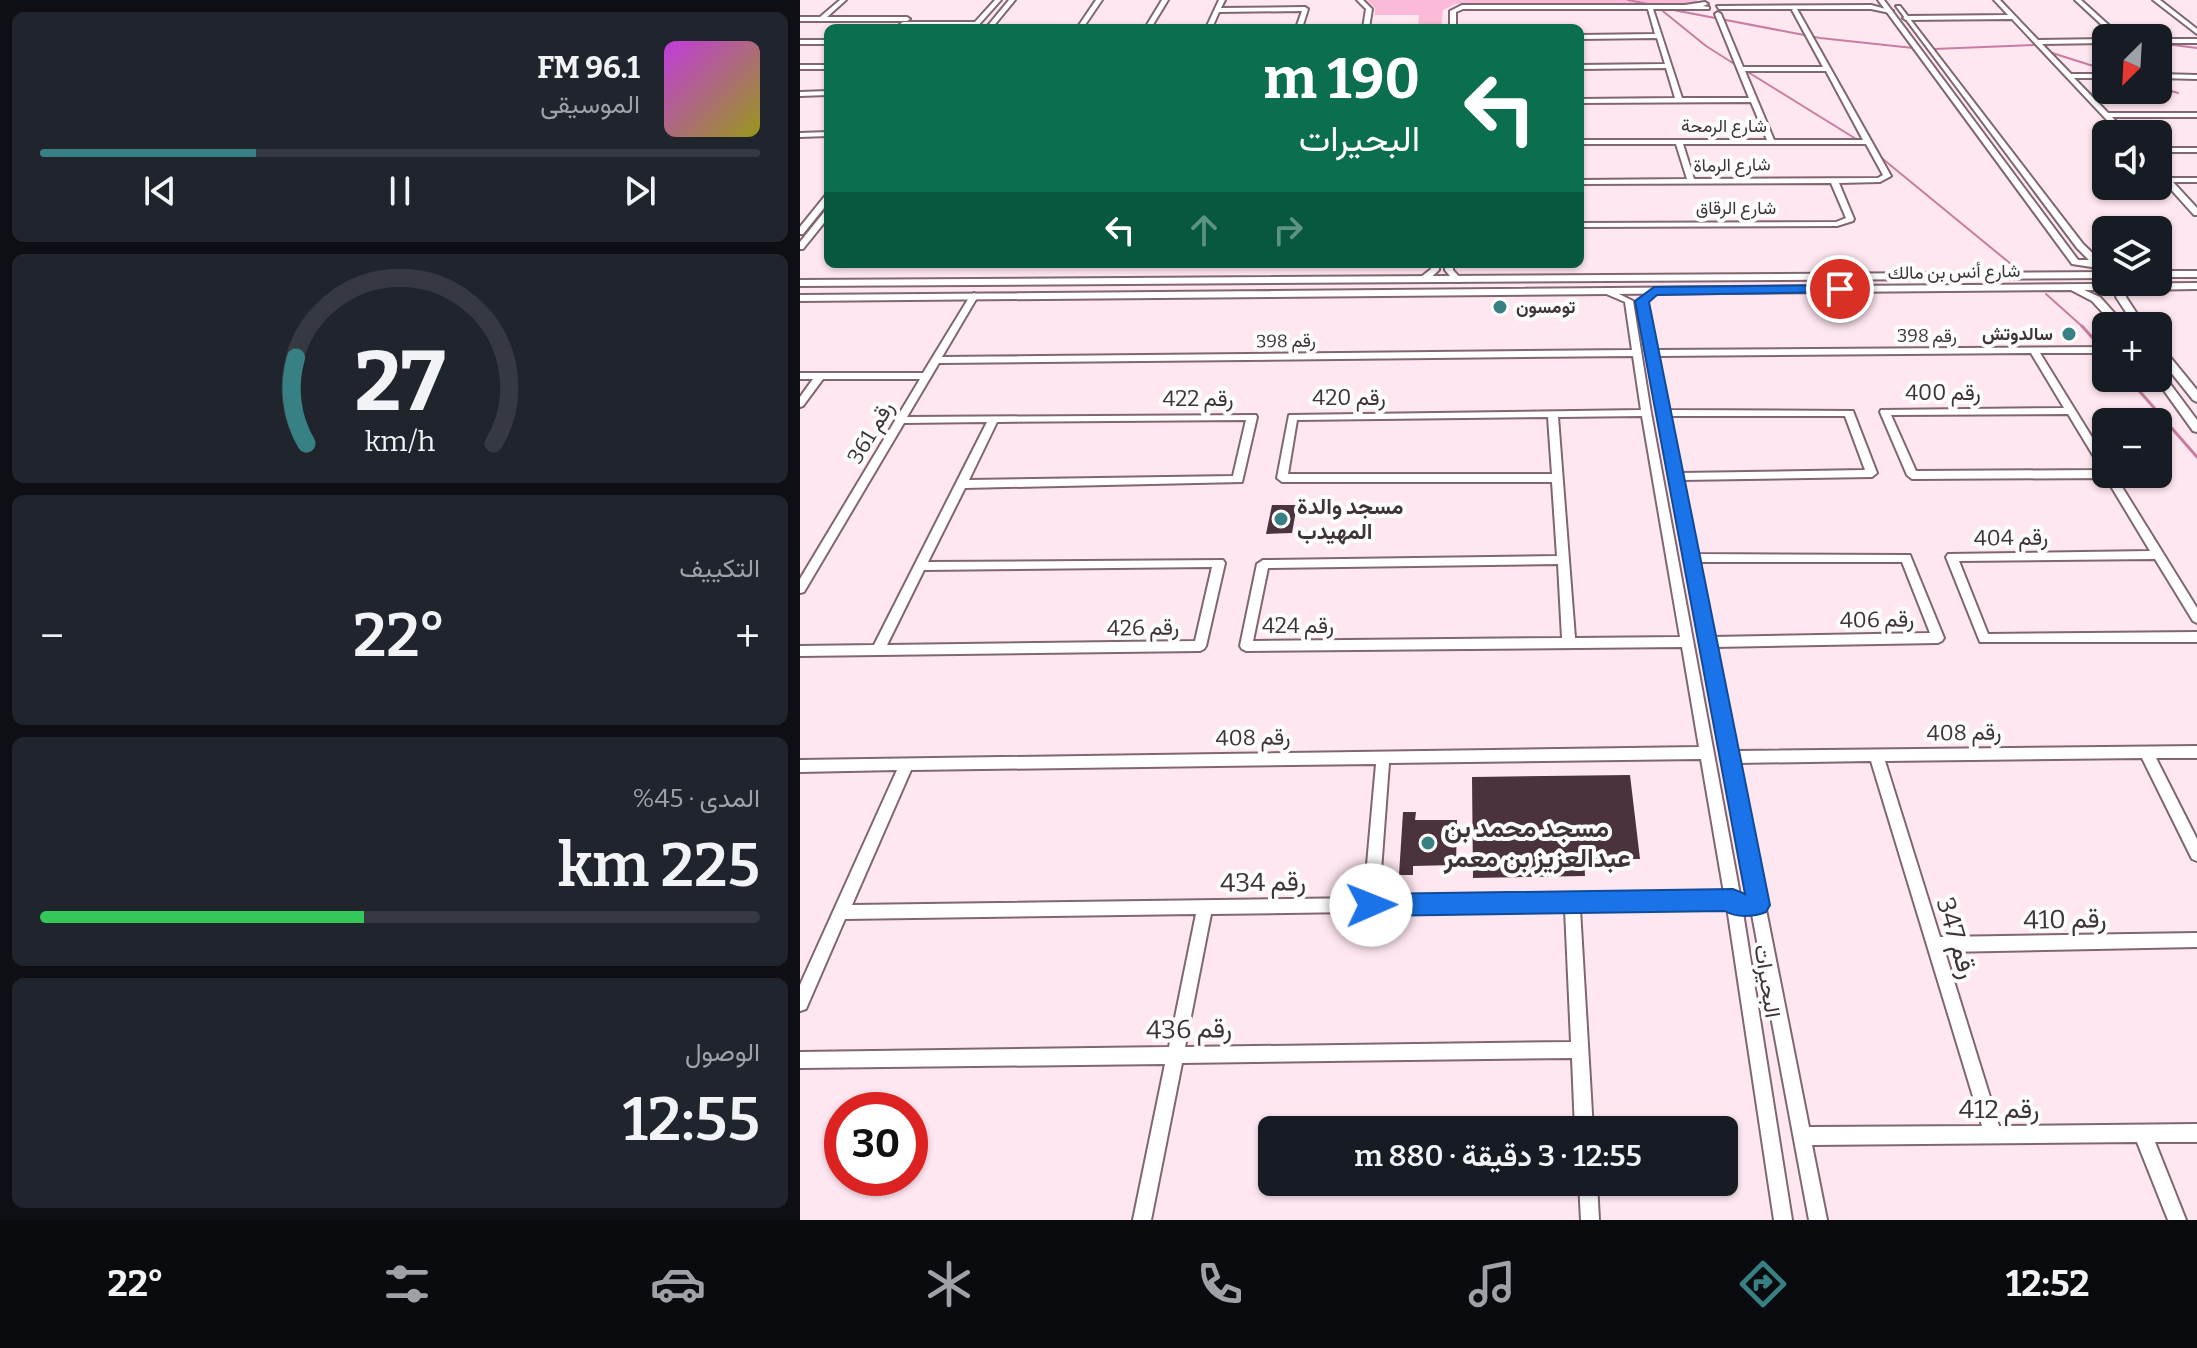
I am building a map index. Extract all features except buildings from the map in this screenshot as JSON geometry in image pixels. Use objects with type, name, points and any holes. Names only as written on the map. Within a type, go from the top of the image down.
[{"type":"main road","points":[[1880,0],[2075,262],[2092,264]]},
{"type":"main road","points":[[1893,0],[2092,261]]},
{"type":"main road","points":[[2075,262],[2059,281],[2089,294],[2107,310],[2127,309]]},
{"type":"main road","points":[[2172,274],[2197,274]]},
{"type":"main road","name":"شارع أنس بن مالك","points":[[800,298],[1654,291],[2059,281],[2092,277]]},
{"type":"main road","name":"شارع أنس بن مالك","points":[[800,283],[1424,279],[2092,284]]},
{"type":"main road","points":[[1172,294],[1182,288],[1176,280]]},
{"type":"main road","points":[[1243,294],[1235,287],[1247,280]]},
{"type":"main road","name":"شارع أنس بن مالك","points":[[2172,286],[2197,286]]},
{"type":"main road","points":[[2121,296],[2129,312]]},
{"type":"main road","points":[[2172,367],[2197,398]]},
{"type":"main road","points":[[2171,392],[2197,428]]},
{"type":"street","points":[[821,19],[843,0]]},
{"type":"street","points":[[977,24],[998,0]]},
{"type":"street","points":[[992,24],[1012,0]]},
{"type":"street","points":[[1083,24],[1099,0]]},
{"type":"street","points":[[1150,24],[1165,0]]},
{"type":"street","points":[[1211,24],[1222,0]]},
{"type":"street","points":[[1360,0],[1369,9],[1367,24]]},
{"type":"street","points":[[1792,6],[1869,4],[1880,0]]},
{"type":"street","points":[[1997,0],[2111,120]]},
{"type":"street","points":[[2078,0],[2105,24]]},
{"type":"street","points":[[2156,0],[2197,32]]},
{"type":"street","points":[[1715,5],[1771,142]]},
{"type":"street","points":[[1453,24],[1453,11],[1462,7],[1715,5],[1871,7],[1890,11]]},
{"type":"street","points":[[1792,6],[1868,142]]},
{"type":"street","points":[[1650,7],[1679,100]]},
{"type":"street","points":[[1218,10],[1305,9],[1300,24]]},
{"type":"street","points":[[1906,18],[2013,17]]},
{"type":"street","points":[[800,19],[907,19],[903,24]]},
{"type":"street","points":[[1584,37],[1658,36]]},
{"type":"street","points":[[2036,42],[2092,41]]},
{"type":"street","points":[[2172,41],[2197,41]]},
{"type":"street","points":[[800,42],[824,42]]},
{"type":"street","points":[[1584,67],[1668,66]]},
{"type":"street","points":[[800,67],[824,67]]},
{"type":"street","points":[[1742,69],[1827,69]]},
{"type":"street","points":[[2070,76],[2092,76]]},
{"type":"street","points":[[2172,76],[2197,77]]},
{"type":"street","points":[[800,94],[824,93]]},
{"type":"street","points":[[1584,101],[1753,100]]},
{"type":"street","points":[[2107,115],[2196,116]]},
{"type":"street","points":[[800,135],[824,134]]},
{"type":"street","name":"شارع الرمحة","points":[[1584,142],[1868,142]]},
{"type":"street","points":[[1679,142],[1691,181]]},
{"type":"street","name":"شارع الرماة","points":[[1584,182],[1884,178],[1887,176],[1868,142]]},
{"type":"street","points":[[2172,150],[2197,150]]},
{"type":"street","name":"شارع الرقاق","points":[[1584,225],[1837,224],[1850,219],[1834,180]]},
{"type":"street","points":[[2172,180],[2197,180]]},
{"type":"street","points":[[2172,186],[2197,213]]},
{"type":"street","points":[[800,232],[824,203]]},
{"type":"street","points":[[800,217],[812,217]]},
{"type":"street","points":[[800,247],[824,218]]},
{"type":"street","points":[[1424,279],[1435,268]]},
{"type":"street","points":[[1449,268],[1458,280]]},
{"type":"street","points":[[1607,291],[1629,301],[1637,312],[1642,301],[1654,291]]},
{"type":"street","name":"رقم 361","points":[[800,589],[974,296]]},
{"type":"street","name":"البحيرات","points":[[1637,312],[1636,353],[1734,902],[1783,1220]]},
{"type":"street","name":"البحيرات","points":[[1637,312],[1652,353],[1818,1220]]},
{"type":"street","name":"رقم 398","points":[[1652,353],[2092,350]]},
{"type":"street","points":[[2034,351],[2092,447]]},
{"type":"street","name":"رقم 398","points":[[936,360],[1636,353]]},
{"type":"street","points":[[800,376],[927,376]]},
{"type":"street","points":[[800,404],[820,376]]},
{"type":"street","name":"رقم 400","points":[[2071,411],[1885,412],[1912,475],[2092,472]]},
{"type":"street","name":"رقم 420","points":[[1557,478],[1282,478],[1293,417],[1646,413]]},
{"type":"street","points":[[1662,413],[1849,413],[1872,473],[1674,477]]},
{"type":"street","points":[[1553,415],[1569,644]]},
{"type":"street","name":"رقم 422","points":[[900,420],[1252,417],[1238,479],[961,484]]},
{"type":"street","points":[[878,650],[994,419]]},
{"type":"street","points":[[2117,488],[2197,618]]},
{"type":"street","name":"رقم 404","points":[[2159,555],[1952,557],[1984,639],[2197,637]]},
{"type":"street","name":"رقم 406","points":[[1691,558],[1906,558],[1938,638],[1709,642]]},
{"type":"street","name":"رقم 424","points":[[1563,560],[1263,564],[1246,646],[1687,642]]},
{"type":"street","name":"رقم 426","points":[[800,651],[1200,646],[1219,563],[920,566]]},
{"type":"street","points":[[2146,752],[2197,854]]},
{"type":"street","name":"رقم 408","points":[[1731,757],[2197,752]]},
{"type":"street","name":"رقم 408","points":[[800,766],[1707,753]]},
{"type":"street","name":"رقم 347","points":[[1876,755],[1993,1135]]},
{"type":"street","points":[[1371,905],[1383,757]]},
{"type":"street","points":[[800,1003],[907,764]]},
{"type":"street","points":[[1572,902],[1583,1116]]},
{"type":"street","name":"رقم 434","points":[[841,912],[1572,902],[1734,902],[1758,905]]},
{"type":"street","points":[[1142,1220],[1205,907]]},
{"type":"street","name":"رقم 410","points":[[1934,945],[2197,940]]},
{"type":"street","name":"رقم 436","points":[[800,1060],[1578,1050]]},
{"type":"street","name":"رقم 412","points":[[1801,1136],[2197,1133]]},
{"type":"street","points":[[2143,1134],[2177,1220]]},
{"type":"street","points":[[1589,1196],[1590,1220]]},
{"type":"shaded area","points":[[1367,0],[1697,0],[1698,3],[1455,4],[1443,10],[1441,24],[1418,24],[1419,15],[1375,15],[1375,8]]},
{"type":"waterway","points":[[1628,0],[1653,5]]},
{"type":"waterway","points":[[1659,8],[1706,46],[1736,65]]},
{"type":"waterway","points":[[1668,9],[1820,38],[1913,48]]},
{"type":"waterway","points":[[1934,49],[2058,44]]},
{"type":"waterway","points":[[2172,45],[2197,48]]},
{"type":"waterway","points":[[2049,52],[2092,66]]},
{"type":"waterway","points":[[1743,69],[1869,147]]},
{"type":"waterway","points":[[2172,91],[2178,93]]},
{"type":"waterway","points":[[1878,155],[2017,269]]},
{"type":"waterway","points":[[2046,294],[2083,327]]},
{"type":"waterway","points":[[2083,327],[2092,337]]},
{"type":"waterway","points":[[2140,392],[2197,457]]},
{"type":"place","name":"تومسون","points":[[1500,307]]},
{"type":"place","name":"سالدوتش","points":[[2069,334]]},
{"type":"place","name":"مسجد والدة المهيدب","points":[[1281,519]]},
{"type":"place","name":"مسجد محمد بن عبدالعزيز بن معمر","points":[[1428,843]]},
{"type":"route","points":[[1371,905],[1733,900],[1734,905],[1758,905],[1642,301],[1654,291],[1840,289]]}]
